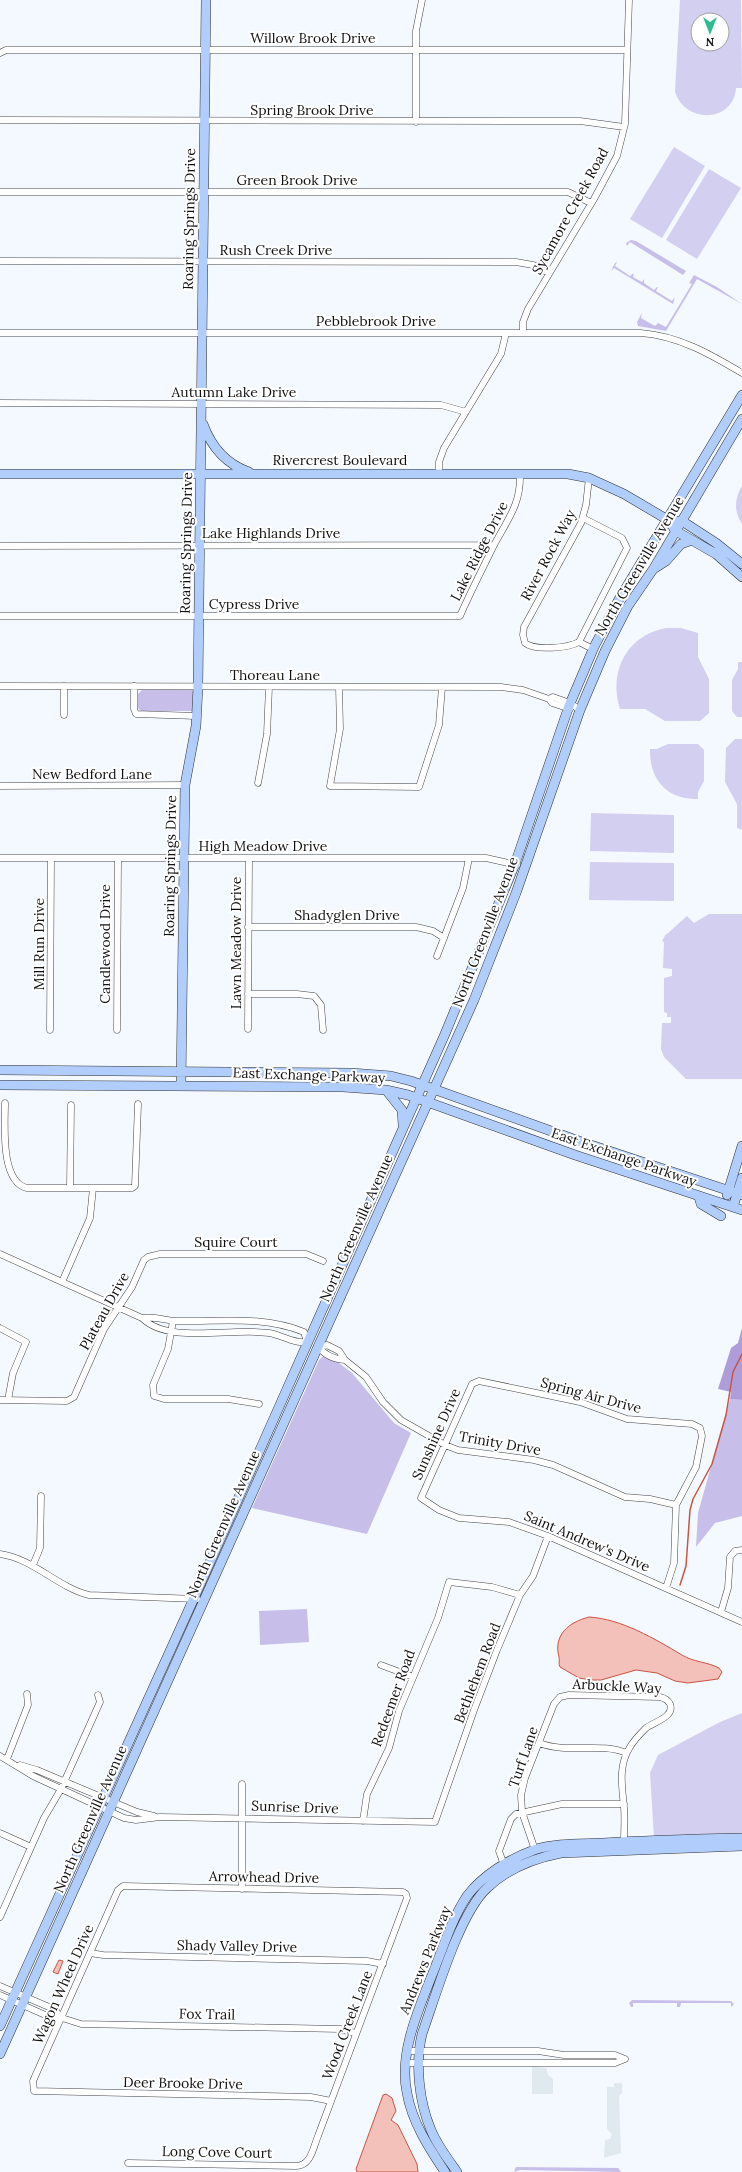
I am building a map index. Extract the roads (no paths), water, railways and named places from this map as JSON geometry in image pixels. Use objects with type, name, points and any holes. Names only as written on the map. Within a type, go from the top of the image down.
[{"type":"main road","name":"Roaring Springs Drive","points":[[181,1086],[185,785],[197,716],[198,687],[206,0]]},
{"type":"main road","name":"North Greenville Avenue","points":[[0,2026],[48,1923],[102,1797],[139,1720],[194,1598],[462,994],[515,864],[569,706],[593,648],[618,601],[742,395]]},
{"type":"main road","points":[[201,417],[208,437],[219,452],[235,466],[254,474]]},
{"type":"main road","name":"North Greenville Avenue","points":[[0,2054],[474,1000],[525,868],[580,710],[605,651],[628,606],[654,568],[742,419]]},
{"type":"main road","name":"Rivercrest Boulevard","points":[[0,474],[562,474],[589,478],[624,494],[668,520],[676,531],[716,554],[742,577]]},
{"type":"main road","name":"Rivercrest Boulevard","points":[[668,520],[682,521],[716,543],[742,564]]},
{"type":"main road","points":[[654,568],[666,561],[681,544],[692,540]]},
{"type":"main road","points":[[462,994],[474,1000]]},
{"type":"main road","name":"East Exchange Parkway","points":[[0,1070],[308,1072],[384,1075],[434,1089],[579,1141],[736,1193]]},
{"type":"main road","points":[[308,1072],[308,1086]]},
{"type":"main road","name":"East Exchange Parkway","points":[[0,1085],[308,1086],[386,1090],[428,1102],[574,1155],[733,1207]]},
{"type":"main road","points":[[386,1090],[402,1110],[403,1127]]},
{"type":"main road","points":[[574,1155],[579,1141]]},
{"type":"main road","points":[[733,1207],[742,1146]]},
{"type":"main road","points":[[736,1193],[742,1178]]},
{"type":"main road","points":[[699,1197],[701,1204],[721,1216]]},
{"type":"main road","points":[[364,1213],[376,1218]]},
{"type":"main road","points":[[307,1342],[319,1347]]},
{"type":"main road","points":[[139,1720],[149,1724]]},
{"type":"main road","name":"Andrews Parkway","points":[[445,2172],[422,2134],[412,2113],[407,2093],[406,2063],[420,2009],[458,1912],[468,1895],[494,1871],[504,1865],[557,1845],[742,1838]]},
{"type":"main road","name":"Andrews Parkway","points":[[457,2172],[431,2130],[425,2110],[418,2051],[422,2034],[456,1942],[475,1902],[486,1888],[498,1878],[536,1854],[577,1851],[742,1846]]},
{"type":"street","points":[[416,122],[417,20],[422,0]]},
{"type":"street","name":"Sycamore Creek Road","points":[[523,333],[525,316],[617,156],[624,127],[629,0]]},
{"type":"street","name":"Willow Brook Drive","points":[[0,53],[6,50],[627,50]]},
{"type":"street","name":"Spring Brook Drive","points":[[0,120],[204,122],[580,121],[624,127]]},
{"type":"street","name":"Green Brook Drive","points":[[0,192],[568,192],[591,203]]},
{"type":"street","name":"Rush Creek Drive","points":[[0,262],[516,262],[533,264],[549,273]]},
{"type":"street","name":"Pebblebrook Drive","points":[[0,333],[632,333],[659,335],[702,349],[742,373]]},
{"type":"street","points":[[439,474],[441,455],[501,354],[506,333]]},
{"type":"street","name":"Autumn Lake Drive","points":[[0,403],[441,405],[466,412]]},
{"type":"street","name":"Lake Ridge Drive","points":[[460,616],[494,545],[515,509],[520,491],[520,474]]},
{"type":"street","name":"River Rock Way","points":[[579,642],[561,647],[536,647],[530,646],[524,641],[523,635],[524,627],[583,518],[589,478]]},
{"type":"street","points":[[583,518],[622,538],[627,548],[579,642],[593,648]]},
{"type":"street","name":"Lake Highlands Drive","points":[[0,546],[494,545]]},
{"type":"street","name":"Cypress Drive","points":[[0,616],[460,616]]},
{"type":"street","name":"Thoreau Lane","points":[[0,686],[507,688],[523,690],[549,698],[552,703],[569,706],[580,710]]},
{"type":"street","points":[[64,686],[64,715]]},
{"type":"street","points":[[134,686],[134,709],[136,714],[197,716]]},
{"type":"street","points":[[258,783],[267,734],[269,687]]},
{"type":"street","points":[[340,687],[340,729],[330,786],[419,787],[439,725],[442,687]]},
{"type":"street","name":"New Bedford Lane","points":[[0,786],[185,785]]},
{"type":"street","name":"High Meadow Drive","points":[[0,858],[469,858],[494,859],[525,868]]},
{"type":"street","name":"Mill Run Drive","points":[[50,1030],[51,858]]},
{"type":"street","name":"Candlewood Drive","points":[[117,1030],[118,858]]},
{"type":"street","name":"Lawn Meadow Drive","points":[[248,1028],[249,858]]},
{"type":"street","points":[[437,956],[464,888],[469,858]]},
{"type":"street","name":"Shadyglen Drive","points":[[248,927],[416,927],[433,931],[444,938]]},
{"type":"street","points":[[248,994],[297,994],[314,996],[321,1005],[323,1030]]},
{"type":"street","points":[[5,1103],[4,1154],[13,1176],[23,1187],[70,1188],[132,1188],[137,1184],[138,1104]]},
{"type":"street","points":[[70,1188],[71,1105]]},
{"type":"street","points":[[62,1282],[90,1218],[93,1188]]},
{"type":"street","points":[[0,1254],[142,1318],[146,1322],[172,1331],[268,1332],[298,1343],[307,1342],[304,1332],[275,1322],[251,1320],[173,1321],[148,1317],[142,1318]]},
{"type":"street","name":"Squire Court","points":[[148,1257],[160,1254],[306,1254],[323,1261]]},
{"type":"street","name":"Plateau Drive","points":[[8,1400],[67,1401],[72,1399],[76,1394],[104,1329],[130,1291],[144,1260],[148,1257]]},
{"type":"street","points":[[173,1321],[168,1349],[153,1385],[154,1396],[164,1399],[228,1399],[259,1404]]},
{"type":"street","points":[[0,1328],[26,1342],[13,1373],[8,1400],[0,1400]]},
{"type":"street","name":"Trinity Drive","points":[[319,1347],[327,1345],[339,1351],[345,1360],[366,1377],[383,1402],[400,1420],[446,1445],[464,1451],[534,1460],[553,1466],[625,1497],[650,1499],[676,1505]]},
{"type":"street","name":"Spring Air Drive","points":[[475,1382],[479,1381],[580,1402],[627,1419],[692,1424],[700,1428],[702,1436],[696,1467],[676,1505]]},
{"type":"street","name":"Sunshine Drive","points":[[421,1498],[472,1384],[475,1382]]},
{"type":"street","points":[[33,1565],[40,1548],[40,1496]]},
{"type":"street","name":"Saint Andrew's Drive","points":[[421,1498],[439,1510],[459,1518],[509,1522],[548,1536],[742,1622]]},
{"type":"street","points":[[666,1588],[674,1563],[676,1505]]},
{"type":"street","name":"Bethlehem Road","points":[[435,1822],[474,1710],[520,1596],[533,1576],[548,1536]]},
{"type":"street","points":[[721,1612],[728,1588],[728,1561],[732,1553],[742,1550]]},
{"type":"street","points":[[0,1554],[16,1557],[33,1565],[74,1590],[89,1595],[204,1599]]},
{"type":"street","name":"Redeemer Road","points":[[363,1821],[367,1794],[389,1748],[399,1711],[438,1618],[449,1582],[492,1587],[520,1596]]},
{"type":"street","points":[[381,1665],[413,1677]]},
{"type":"street","points":[[7,1760],[28,1705],[27,1694]]},
{"type":"street","name":"Arbuckle Way","points":[[560,1697],[572,1694],[658,1697],[666,1699],[670,1704],[670,1711],[666,1716],[641,1733],[626,1753]]},
{"type":"street","points":[[0,1917],[2,1906],[45,1815],[61,1790],[100,1702],[98,1695]]},
{"type":"street","name":"Turf Lane","points":[[536,1854],[522,1812],[523,1787],[554,1704],[560,1697]]},
{"type":"street","points":[[539,1743],[557,1749],[615,1750],[626,1753],[622,1774],[624,1842]]},
{"type":"street","name":"Sunrise Drive","points":[[0,1756],[61,1790],[118,1817],[136,1820],[155,1817],[435,1822]]},
{"type":"street","name":"Sunrise Drive","points":[[14,1764],[37,1770],[155,1817]]},
{"type":"street","points":[[242,1784],[242,1889]]},
{"type":"street","points":[[504,1865],[499,1854],[499,1849],[512,1817],[522,1812],[562,1804],[624,1804]]},
{"type":"street","points":[[0,1833],[31,1847]]},
{"type":"street","name":"Arrowhead Drive","points":[[121,1887],[403,1892],[406,1894]]},
{"type":"street","name":"Wagon Wheel Drive","points":[[34,2091],[33,2081],[60,2018],[121,1887]]},
{"type":"street","name":"Wood Creek Lane","points":[[305,2164],[318,2136],[355,2033],[383,1964],[407,1898],[406,1894]]},
{"type":"street","name":"Shady Valley Drive","points":[[90,1952],[104,1955],[367,1960],[383,1964]]},
{"type":"street","points":[[0,1986],[13,1997]]},
{"type":"street","points":[[0,1995],[13,1997]]},
{"type":"street","name":"Fox Trail","points":[[13,1997],[52,2018],[60,2018],[80,2024],[340,2029],[355,2033]]},
{"type":"street","points":[[406,2063],[615,2064],[625,2059],[615,2054],[564,2054],[538,2051],[408,2051]]},
{"type":"street","name":"Deer Brooke Drive","points":[[34,2091],[311,2097],[330,2101]]},
{"type":"street","name":"Long Cove Court","points":[[128,2163],[305,2164]]},
{"type":"waterway","points":[[680,1585],[686,1566],[690,1510],[693,1499],[712,1464],[726,1415],[733,1372],[742,1354]]}]
